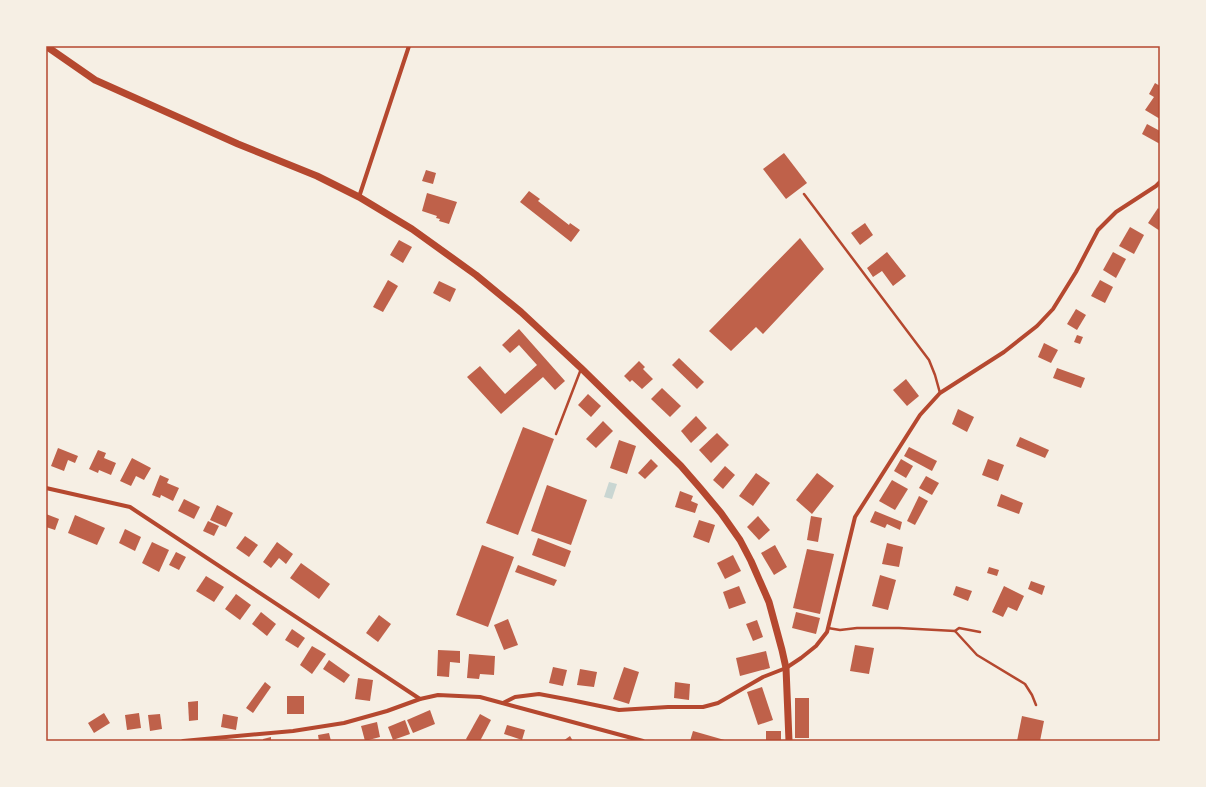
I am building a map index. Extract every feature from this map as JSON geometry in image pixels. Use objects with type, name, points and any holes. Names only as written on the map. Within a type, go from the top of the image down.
[{"type":"street","points":[[46,46],[95,80],[238,144],[317,176],[359,197],[412,229],[476,275],[521,312],[581,368],[680,466],[701,489],[740,540],[770,602],[786,668],[789,741]]},
{"type":"street","points":[[359,197],[409,46]]},
{"type":"street","points":[[504,702],[515,697],[539,694],[619,710],[668,707],[703,707],[718,704],[763,677],[786,668],[801,658],[816,646],[827,632],[855,517],[920,416],[940,393],[1004,352],[1037,326],[1053,309],[1076,272],[1098,230],[1116,212],[1160,182]]},
{"type":"street","points":[[46,488],[130,507],[420,699]]},
{"type":"street","points":[[182,741],[293,731],[344,723],[387,711],[420,699],[438,696],[480,696],[643,741]]},
{"type":"lane","points":[[804,194],[929,360],[940,393]]},
{"type":"lane","points":[[556,434],[581,368]]},
{"type":"lane","points":[[828,628],[840,630],[857,628],[899,628],[955,632],[977,655],[1025,684],[1036,705]]},
{"type":"lane","points":[[955,632],[959,628],[980,632]]},
{"type":"shaded area","points":[[609,482],[617,484],[612,499],[604,497]]},
{"type":"building","points":[[1155,83],[1160,86],[1160,119],[1145,110],[1154,97],[1149,94]]},
{"type":"building","points":[[1147,124],[1160,131],[1160,144],[1142,134]]},
{"type":"building","points":[[784,153],[807,183],[786,199],[763,169]]},
{"type":"building","points":[[426,170],[436,173],[433,184],[422,181]]},
{"type":"building","points":[[529,191],[540,199],[538,201],[569,225],[570,223],[580,230],[571,242],[520,202]]},
{"type":"building","points":[[427,193],[457,202],[449,224],[439,221],[440,219],[436,218],[437,216],[422,211]]},
{"type":"building","points":[[1158,208],[1160,210],[1160,231],[1148,223]]},
{"type":"building","points":[[865,223],[873,235],[860,245],[851,233]]},
{"type":"building","points":[[1130,227],[1144,235],[1134,254],[1119,246]]},
{"type":"building","points":[[800,238],[824,269],[763,334],[756,327],[731,351],[709,331]]},
{"type":"building","points":[[399,240],[412,247],[403,263],[390,255]]},
{"type":"building","points":[[887,252],[906,276],[893,286],[882,271],[873,277],[867,268]]},
{"type":"building","points":[[1113,252],[1126,259],[1116,278],[1103,270]]},
{"type":"building","points":[[388,280],[398,286],[383,312],[373,307]]},
{"type":"building","points":[[1100,280],[1113,287],[1105,303],[1091,296]]},
{"type":"building","points":[[439,281],[456,289],[450,302],[433,293]]},
{"type":"building","points":[[1076,309],[1086,315],[1077,330],[1067,324]]},
{"type":"building","points":[[519,329],[565,381],[555,390],[543,377],[501,414],[467,377],[480,366],[505,394],[537,365],[519,345],[510,353],[502,345]]},
{"type":"building","points":[[1077,335],[1083,337],[1080,344],[1074,342]]},
{"type":"building","points":[[1044,343],[1058,350],[1051,363],[1038,357]]},
{"type":"building","points":[[679,358],[704,382],[697,389],[672,365]]},
{"type":"building","points":[[639,361],[645,367],[643,369],[653,379],[642,389],[632,380],[630,382],[624,376]]},
{"type":"building","points":[[1057,368],[1085,378],[1081,388],[1053,378]]},
{"type":"building","points":[[906,379],[919,396],[907,406],[893,390]]},
{"type":"building","points":[[662,388],[681,406],[670,417],[651,399]]},
{"type":"building","points":[[588,394],[601,406],[591,417],[578,405]]},
{"type":"building","points":[[958,409],[974,417],[967,432],[952,424]]},
{"type":"building","points":[[696,416],[707,428],[691,443],[681,431]]},
{"type":"building","points":[[603,421],[613,431],[596,448],[586,439]]},
{"type":"building","points":[[523,427],[554,439],[518,535],[486,523]]},
{"type":"building","points":[[717,433],[729,445],[711,463],[699,450]]},
{"type":"building","points":[[1020,437],[1049,450],[1045,458],[1016,446]]},
{"type":"building","points":[[619,440],[636,446],[627,474],[610,468]]},
{"type":"building","points":[[909,447],[937,461],[932,471],[904,456]]},
{"type":"building","points":[[58,448],[78,456],[75,463],[68,460],[64,471],[51,466]]},
{"type":"building","points":[[98,450],[106,453],[104,458],[116,463],[111,475],[99,470],[98,473],[89,469]]},
{"type":"building","points":[[132,458],[151,468],[144,480],[136,476],[131,486],[120,481]]},
{"type":"building","points":[[651,459],[658,466],[645,479],[638,473]]},
{"type":"building","points":[[901,459],[913,466],[906,478],[894,471]]},
{"type":"building","points":[[988,459],[1004,465],[998,481],[982,475]]},
{"type":"building","points":[[725,466],[735,475],[723,489],[713,480]]},
{"type":"building","points":[[756,473],[770,483],[753,506],[739,496]]},
{"type":"building","points":[[817,473],[834,486],[812,514],[796,500]]},
{"type":"building","points":[[160,475],[169,479],[167,483],[179,488],[173,501],[161,495],[160,498],[152,495]]},
{"type":"building","points":[[926,476],[939,483],[932,495],[919,488]]},
{"type":"building","points":[[892,480],[908,489],[895,510],[879,501]]},
{"type":"building","points":[[547,485],[587,500],[571,545],[531,531]]},
{"type":"building","points":[[680,491],[693,496],[691,501],[698,504],[695,513],[675,507]]},
{"type":"building","points":[[1001,494],[1023,503],[1019,514],[997,506]]},
{"type":"building","points":[[919,496],[928,501],[915,525],[907,521]]},
{"type":"building","points":[[184,499],[200,507],[194,519],[178,511]]},
{"type":"building","points":[[217,505],[233,513],[226,527],[210,520]]},
{"type":"building","points":[[875,511],[902,522],[900,530],[887,524],[885,528],[870,522]]},
{"type":"building","points":[[46,514],[59,519],[55,530],[46,527]]},
{"type":"building","points":[[75,515],[105,528],[97,545],[68,533]]},
{"type":"building","points":[[758,516],[770,530],[759,540],[747,527]]},
{"type":"building","points":[[811,516],[822,518],[818,542],[807,540]]},
{"type":"building","points":[[699,520],[715,525],[709,543],[693,537]]},
{"type":"building","points":[[208,521],[219,526],[214,536],[203,531]]},
{"type":"building","points":[[125,529],[141,537],[135,551],[119,543]]},
{"type":"building","points":[[245,536],[258,545],[249,557],[236,548]]},
{"type":"building","points":[[538,538],[571,551],[565,567],[532,555]]},
{"type":"building","points":[[152,542],[169,550],[159,572],[142,563]]},
{"type":"building","points":[[277,542],[293,554],[286,564],[279,558],[271,568],[263,562]]},
{"type":"building","points":[[887,543],[903,547],[899,567],[882,564]]},
{"type":"building","points":[[482,545],[514,557],[488,627],[456,615]]},
{"type":"building","points":[[775,545],[787,567],[774,575],[761,553]]},
{"type":"building","points":[[807,549],[834,554],[820,614],[793,608]]},
{"type":"building","points":[[176,552],[186,557],[179,570],[169,565]]},
{"type":"building","points":[[733,555],[741,571],[725,579],[717,563]]},
{"type":"building","points":[[301,563],[330,584],[319,599],[290,578]]},
{"type":"building","points":[[518,565],[557,580],[554,586],[515,572]]},
{"type":"building","points":[[989,567],[999,570],[997,576],[987,573]]},
{"type":"building","points":[[880,575],[896,580],[888,610],[872,606]]},
{"type":"building","points":[[206,576],[224,587],[214,602],[196,591]]},
{"type":"building","points":[[1031,581],[1045,586],[1042,595],[1028,589]]},
{"type":"building","points":[[739,586],[746,603],[729,609],[723,592]]},
{"type":"building","points":[[956,586],[972,591],[968,601],[953,595]]},
{"type":"building","points":[[1004,586],[1024,596],[1017,611],[1008,607],[1003,617],[992,612]]},
{"type":"building","points":[[236,594],[251,605],[240,620],[225,609]]},
{"type":"building","points":[[261,612],[276,624],[267,636],[252,624]]},
{"type":"building","points":[[796,612],[820,618],[816,634],[792,628]]},
{"type":"building","points":[[379,615],[391,624],[378,642],[366,633]]},
{"type":"building","points":[[508,619],[518,645],[504,650],[494,625]]},
{"type":"building","points":[[757,620],[763,637],[753,641],[746,624]]},
{"type":"building","points":[[292,629],[305,638],[298,648],[285,640]]},
{"type":"building","points":[[855,645],[874,648],[869,674],[850,671]]},
{"type":"building","points":[[312,646],[326,654],[312,674],[300,665]]},
{"type":"building","points":[[438,650],[460,651],[460,663],[450,662],[449,677],[437,676]]},
{"type":"building","points":[[766,651],[770,668],[740,676],[736,658]]},
{"type":"building","points":[[469,654],[495,656],[494,675],[480,674],[479,679],[467,678]]},
{"type":"building","points":[[329,660],[350,675],[344,683],[323,669]]},
{"type":"building","points":[[553,667],[567,670],[563,686],[549,683]]},
{"type":"building","points":[[624,667],[639,672],[629,704],[613,699]]},
{"type":"building","points":[[580,669],[597,672],[594,687],[577,685]]},
{"type":"building","points":[[358,678],[373,680],[370,701],[355,699]]},
{"type":"building","points":[[265,682],[271,687],[253,713],[246,708]]},
{"type":"building","points":[[675,682],[690,684],[689,700],[674,698]]},
{"type":"building","points":[[762,687],[773,720],[758,725],[747,692]]},
{"type":"building","points":[[287,696],[304,696],[304,714],[287,714]]},
{"type":"building","points":[[795,698],[809,698],[809,738],[795,738]]},
{"type":"building","points":[[198,701],[198,720],[189,721],[188,702]]},
{"type":"building","points":[[430,710],[435,724],[413,733],[407,720]]},
{"type":"building","points":[[104,713],[110,723],[94,733],[88,723]]},
{"type":"building","points":[[139,713],[141,728],[127,730],[125,715]]},
{"type":"building","points":[[160,714],[162,729],[150,731],[148,715]]},
{"type":"building","points":[[223,714],[238,717],[236,730],[221,727]]},
{"type":"building","points":[[480,714],[491,720],[480,741],[468,741],[466,739]]},
{"type":"building","points":[[1022,716],[1044,721],[1040,741],[1017,741]]},
{"type":"building","points":[[405,720],[410,734],[393,740],[388,727]]},
{"type":"building","points":[[377,722],[380,737],[365,741],[361,726]]},
{"type":"building","points":[[507,725],[525,730],[522,740],[504,734]]},
{"type":"building","points":[[693,731],[728,741],[690,741]]},
{"type":"building","points":[[766,731],[781,731],[781,741],[766,741]]},
{"type":"building","points":[[329,733],[331,741],[319,741],[318,735]]},
{"type":"building","points":[[570,736],[573,741],[563,741]]},
{"type":"building","points":[[271,737],[271,741],[263,741],[263,739]]}]
